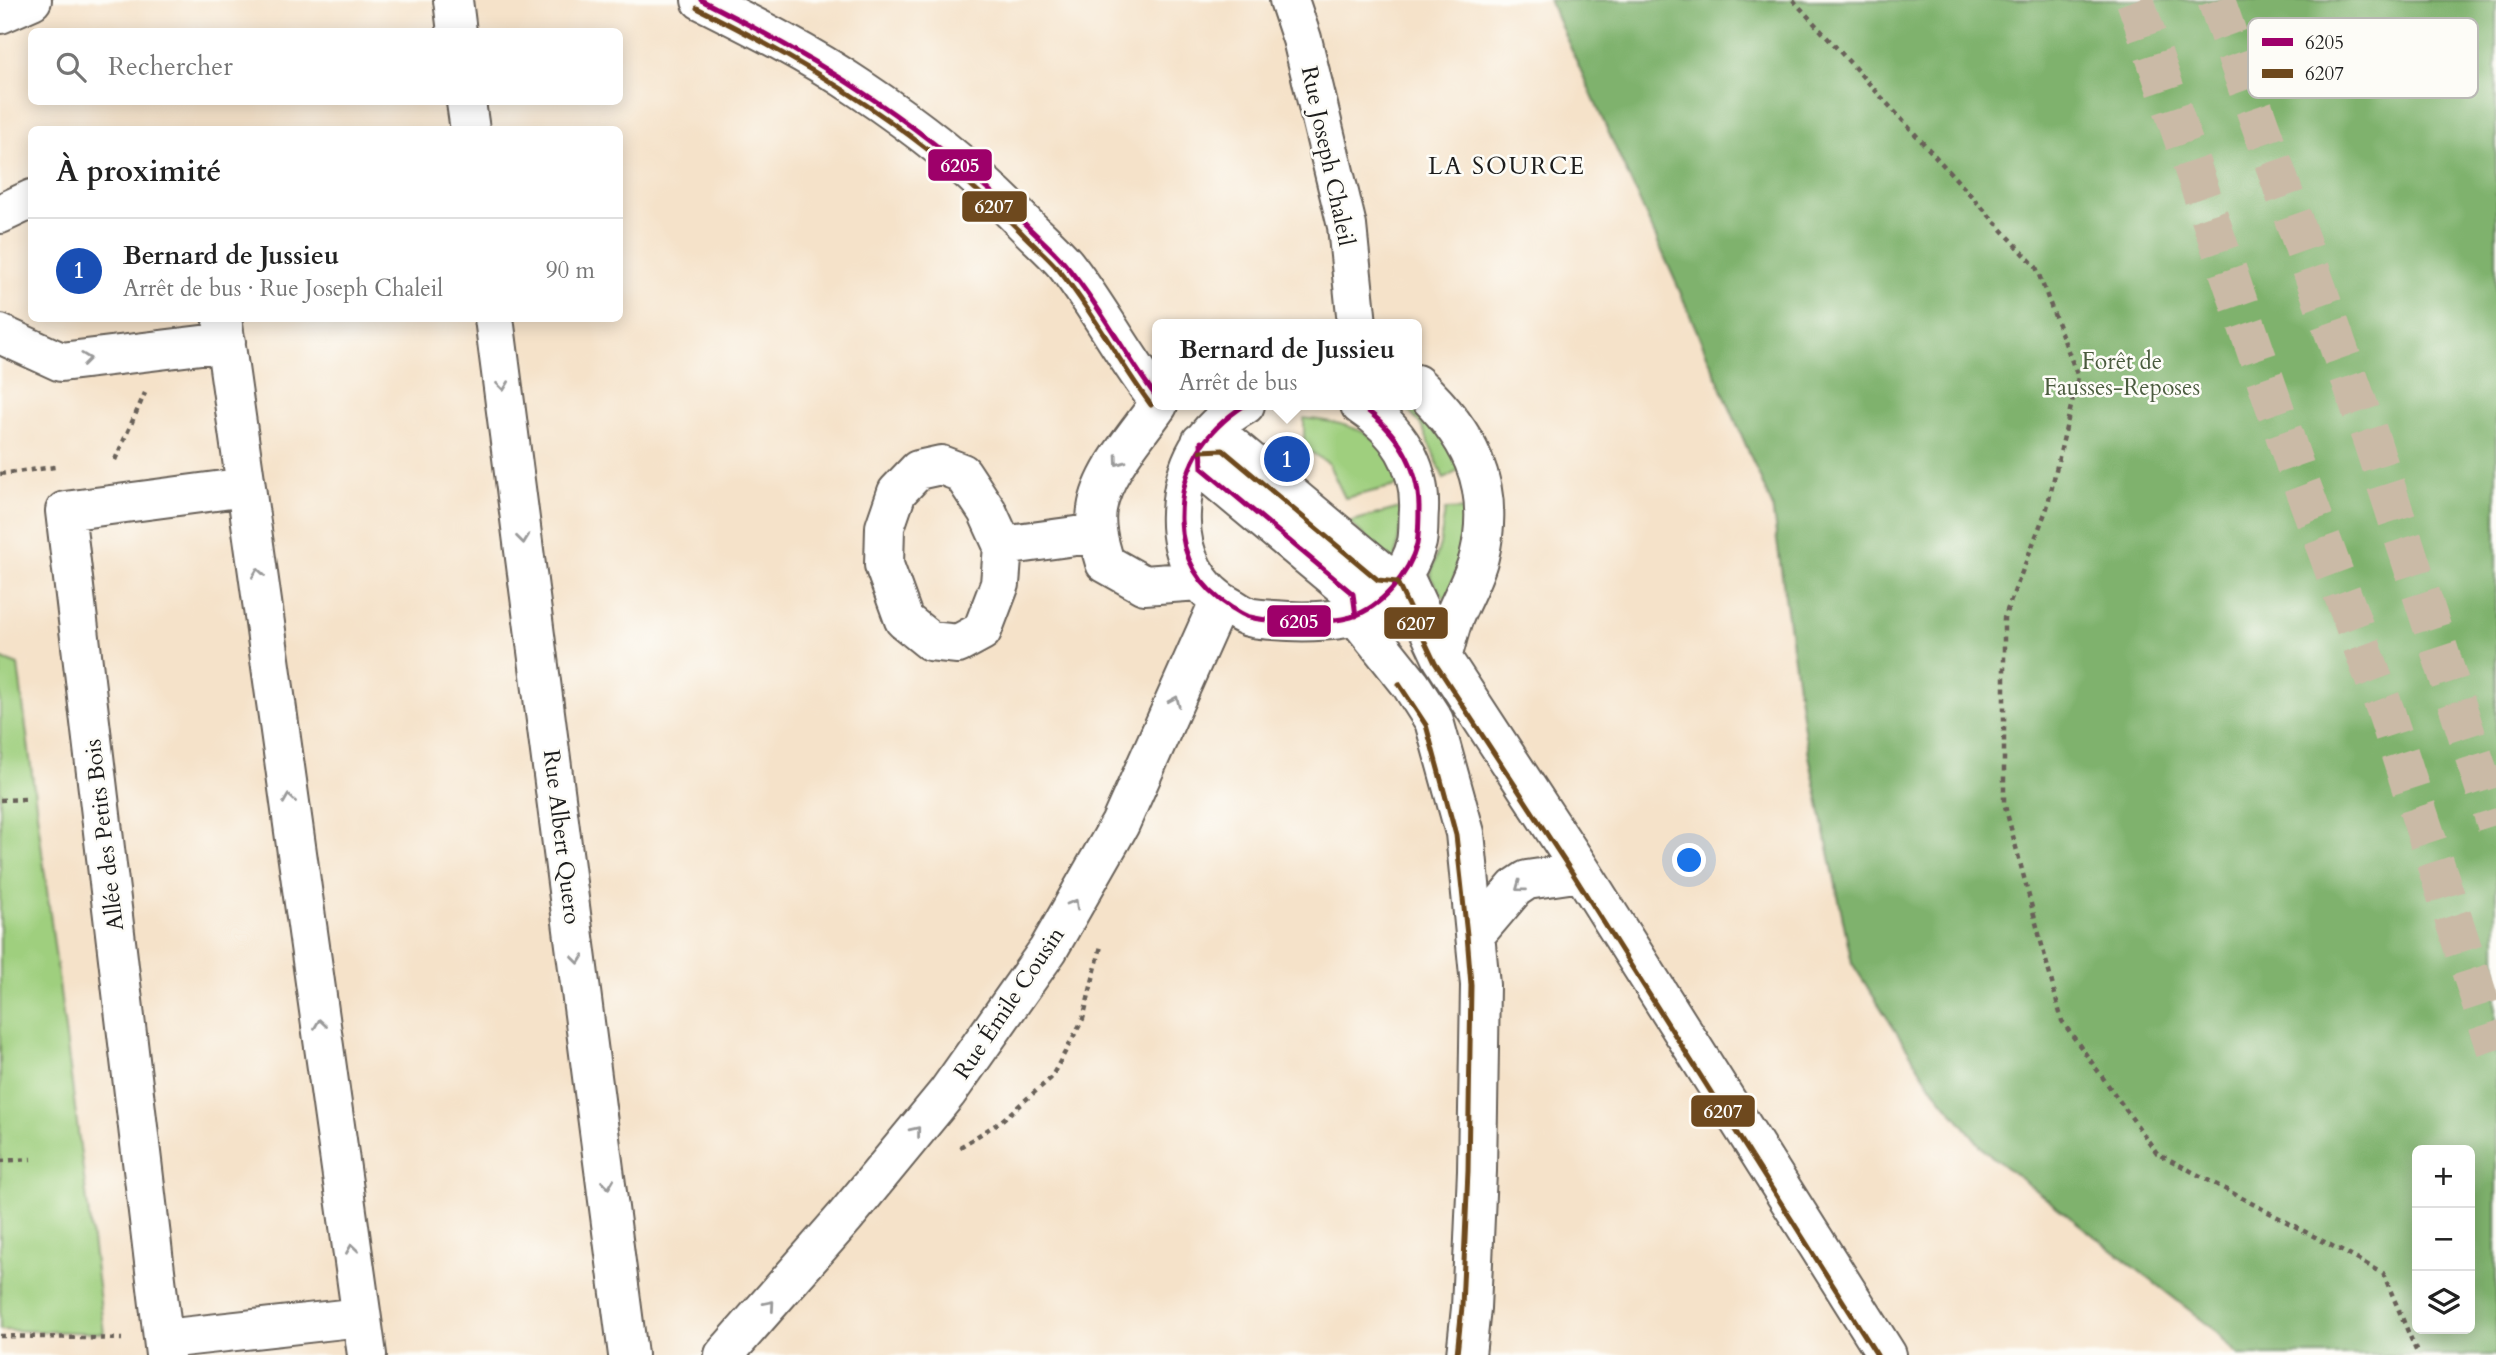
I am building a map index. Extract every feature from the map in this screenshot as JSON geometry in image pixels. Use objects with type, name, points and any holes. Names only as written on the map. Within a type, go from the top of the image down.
[{"type":"street","points":[[0,14],[32,0]]},
{"type":"street","points":[[453,0],[456,28]]},
{"type":"street","points":[[701,0],[777,38],[859,88],[928,138],[994,193],[1064,263],[1152,393]]},
{"type":"street","name":"Rue Joseph Chaleil","points":[[1259,0],[1294,15],[1347,226],[1356,319]]},
{"type":"street","points":[[466,105],[469,126]]},
{"type":"street","points":[[0,214],[28,201]]},
{"type":"street","name":"Rue Albert Quero","points":[[495,322],[628,1355]]},
{"type":"street","points":[[0,334],[61,362],[164,349],[224,330],[367,1355]]},
{"type":"street","points":[[1422,390],[1450,419],[1473,454],[1480,481],[1484,526],[1478,559],[1453,620],[1442,658]]},
{"type":"street","points":[[1154,410],[1104,482],[1096,510],[1097,533],[1105,563],[1144,585],[1209,592],[1251,618],[1305,622],[1356,616],[1382,598],[1403,574],[1417,542],[1420,495],[1416,473],[1401,442],[1372,410]]},
{"type":"street","points":[[1167,410],[1201,442],[1202,468],[1353,594],[1356,616],[1411,685],[1434,720],[1465,833],[1480,985],[1477,1171],[1471,1308],[1466,1355]]},
{"type":"street","points":[[1209,592],[1186,555],[1181,527],[1182,492],[1190,463],[1201,442],[1228,414],[1236,410]]},
{"type":"street","points":[[1201,442],[1226,441],[1384,573],[1403,574]]},
{"type":"street","name":"Allée des Petits Bois","points":[[164,1347],[65,511],[246,487]]},
{"type":"street","points":[[1003,546],[1097,533]]},
{"type":"street","points":[[1403,574],[1442,658],[1887,1355]]},
{"type":"street","name":"Rue Émile Cousin","points":[[724,1355],[837,1227],[947,1093],[1048,950],[1120,824],[1209,592]]},
{"type":"street","points":[[1476,934],[1515,888],[1527,880],[1581,872]]},
{"type":"street","points":[[164,1347],[361,1317]]},
{"type":"path","points":[[1793,0],[2036,267],[2078,377],[2047,508],[2004,618],[2004,802],[2062,1021],[2157,1153],[2383,1273],[2418,1355]]},
{"type":"path","points":[[115,460],[164,349]]},
{"type":"path","points":[[0,800],[27,799]]},
{"type":"path","points":[[0,1161],[32,1159]]},
{"type":"path","points":[[0,1336],[164,1347]]},
{"type":"green space","name":"Forêt de Fausses-Reposes","points":[[1549,0],[2496,0],[2496,1355],[2239,1355],[2211,1327],[1985,1151],[1931,1086],[1852,963],[1805,736],[1772,506],[1678,287]]},
{"type":"green space","points":[[1408,410],[1420,410],[1466,466],[1444,479],[1422,426]]},
{"type":"green space","points":[[1304,418],[1350,427],[1372,437],[1391,456],[1400,485],[1345,498],[1328,463],[1304,448]]},
{"type":"green space","points":[[1403,507],[1395,563],[1349,522]]},
{"type":"green space","points":[[1475,509],[1447,601],[1430,577],[1440,544],[1445,510]]},
{"type":"green space","points":[[0,658],[18,665],[104,1333],[0,1330]]},
{"type":"tunnel","points":[[2135,0],[2296,469],[2386,712],[2496,1050]]},
{"type":"tunnel","points":[[2216,0],[2248,91]]},
{"type":"tunnel","points":[[2251,98],[2372,442],[2496,825]]},
{"type":"transit line","name":"6205","points":[[701,0],[832,73],[952,158],[1064,263],[1152,391]]},
{"type":"transit line","name":"6207","points":[[697,8],[785,55],[868,106],[908,134],[984,196],[1058,269],[1151,405]]},
{"type":"transit line","name":"6205","points":[[1238,410],[1206,440],[1190,468],[1182,502],[1181,520],[1185,547],[1202,581],[1221,600],[1241,613],[1266,620],[1308,622],[1351,617],[1373,606],[1401,578],[1417,544],[1418,490],[1409,461],[1394,436],[1366,410]]},
{"type":"transit line","name":"6205","points":[[1201,442],[1202,468],[1353,594],[1356,616]]},
{"type":"transit line","name":"6207","points":[[1201,451],[1223,450],[1378,580],[1397,582],[1435,663],[1575,877],[1877,1355]]},
{"type":"transit line","name":"6207","points":[[1399,684],[1426,725],[1456,835],[1467,935],[1471,985],[1468,1171],[1462,1307],[1457,1354]]},
{"type":"place","name":"Bernard de Jussieu","points":[[1287,459]]},
{"type":"district","name":"LA SOURCE","points":[[1507,166]]}]
